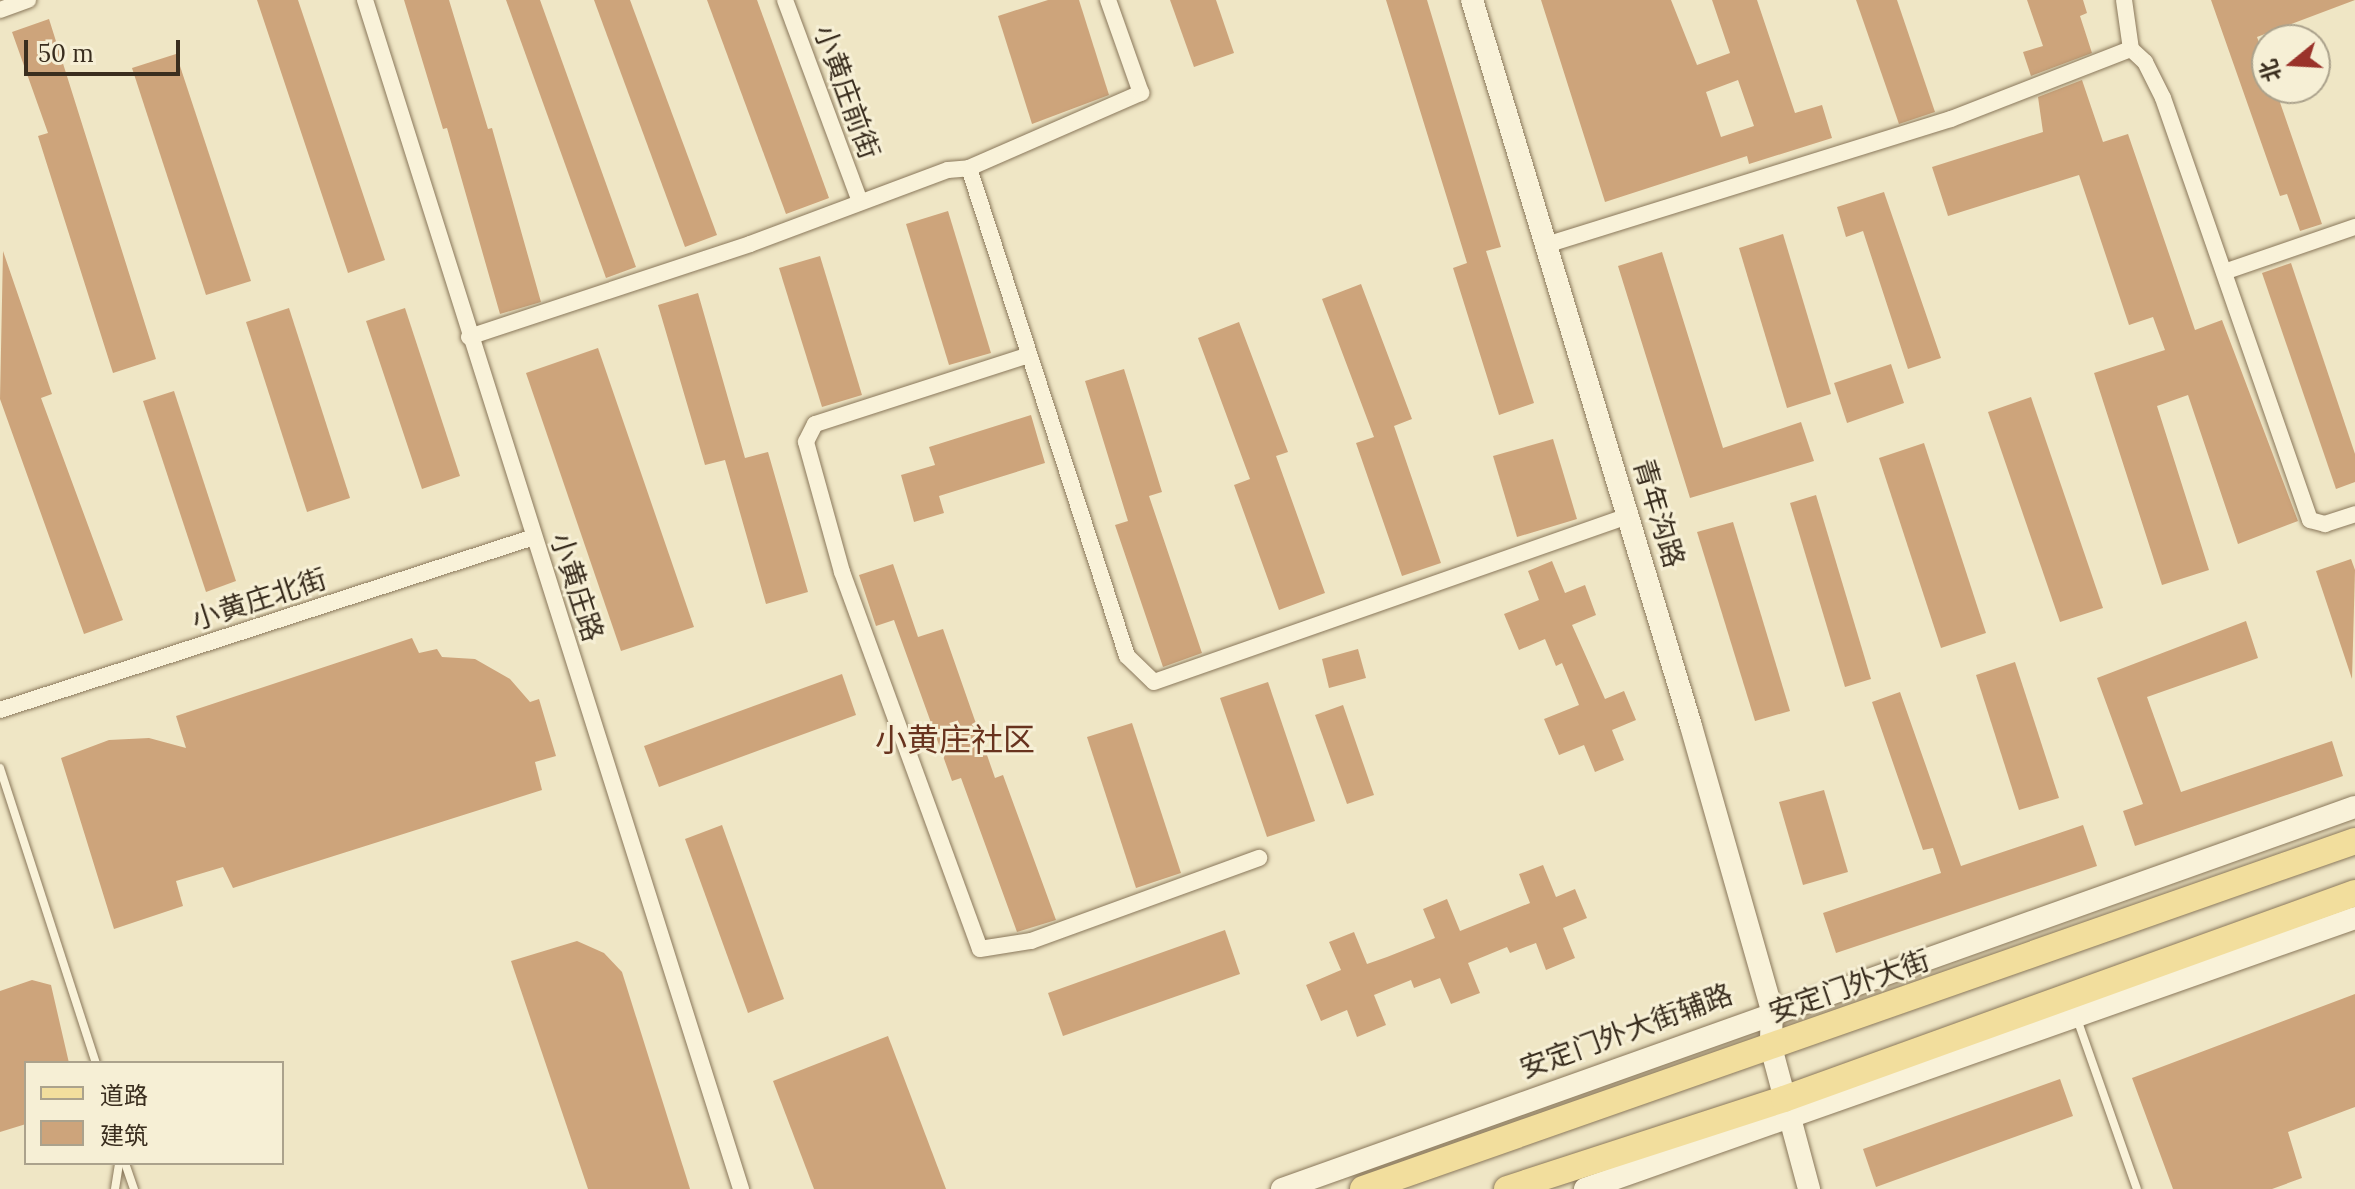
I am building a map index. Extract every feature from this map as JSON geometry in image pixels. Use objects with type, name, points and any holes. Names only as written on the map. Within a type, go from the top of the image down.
[{"type":"main road","name":"安定门外大街","points":[[1363,1189],[2355,841]]},
{"type":"main road","points":[[1507,1189],[1787,1110],[2072,1005],[2355,893]]},
{"type":"street","points":[[0,10],[28,0]]},
{"type":"street","name":"小黄庄路","points":[[365,0],[469,337],[741,1189]]},
{"type":"street","name":"小黄庄前街","points":[[785,0],[860,202]]},
{"type":"street","points":[[469,337],[948,170],[969,168],[1141,93],[1108,0]]},
{"type":"street","name":"青年沟路","points":[[1472,0],[1628,516],[1772,1010],[1771,1047],[1809,1189]]},
{"type":"street","points":[[2124,0],[2131,49],[2145,62],[2163,98],[2310,520],[2325,524],[2355,514]]},
{"type":"street","points":[[1546,245],[1951,119],[2131,49]]},
{"type":"street","points":[[969,168],[1127,656],[1154,682],[1628,516]]},
{"type":"street","points":[[2224,272],[2355,227]]},
{"type":"street","points":[[1029,355],[815,424],[806,442],[842,572],[980,949],[1031,941],[1259,858]]},
{"type":"street","name":"小黄庄北街","points":[[0,710],[534,537]]},
{"type":"street","name":"安定门外大街辅路","points":[[1282,1189],[1772,1010],[2355,807]]},
{"type":"street","points":[[2072,1005],[2355,918]]},
{"type":"street","points":[[1915,962],[1963,980]]},
{"type":"street","points":[[1585,1189],[1787,1110]]},
{"type":"lane","points":[[0,768],[95,1061]]},
{"type":"lane","points":[[2072,1005],[2137,1189]]},
{"type":"lane","points":[[115,1189],[119,1165]]},
{"type":"lane","points":[[126,1165],[134,1189]]},
{"type":"building","points":[[257,0],[298,0],[385,260],[348,273]]},
{"type":"building","points":[[404,0],[449,0],[488,129],[492,128],[541,302],[500,314],[447,128],[443,129]]},
{"type":"building","points":[[506,0],[540,0],[636,267],[606,278]]},
{"type":"building","points":[[594,0],[630,0],[717,235],[685,247]]},
{"type":"building","points":[[707,0],[757,0],[829,198],[786,214]]},
{"type":"building","points":[[1048,0],[1079,0],[1109,95],[1032,124],[998,16]]},
{"type":"building","points":[[1170,0],[1216,0],[1234,53],[1194,67]]},
{"type":"building","points":[[1386,0],[1427,0],[1501,247],[1486,251],[1534,403],[1499,415],[1453,268],[1467,263]]},
{"type":"building","points":[[1541,0],[1671,0],[1697,65],[1730,53],[1712,0],[1757,0],[1795,113],[1822,105],[1832,138],[1749,164],[1747,156],[1605,202]],"holes":[[[1738,80],[1754,126],[1721,137],[1706,92]]]},
{"type":"building","points":[[1856,0],[1897,0],[1935,112],[1899,124]]},
{"type":"building","points":[[2027,0],[2083,0],[2087,13],[2080,16],[2092,53],[2031,76],[2023,52],[2043,46]]},
{"type":"building","points":[[2211,0],[2355,0],[2291,24],[2251,24],[2251,104],[2281,104],[2322,224],[2300,231],[2287,194],[2280,196]]},
{"type":"building","points":[[49,19],[156,359],[113,373],[38,136],[48,133],[12,32]]},
{"type":"building","points":[[176,54],[251,281],[206,295],[132,68]]},
{"type":"building","points":[[2082,80],[2103,142],[2128,134],[2195,330],[2222,320],[2298,521],[2238,544],[2188,395],[2157,406],[2209,570],[2162,585],[2094,373],[2165,350],[2153,317],[2129,325],[2079,175],[1948,216],[1932,167],[2043,132],[2038,97]]},
{"type":"building","points":[[1884,192],[1941,358],[1908,369],[1863,231],[1846,237],[1837,207]]},
{"type":"building","points":[[948,211],[991,353],[949,365],[906,224]]},
{"type":"building","points":[[1783,234],[1831,394],[1787,408],[1739,248]]},
{"type":"building","points":[[3,251],[52,394],[41,398],[123,620],[84,634],[0,399]]},
{"type":"building","points":[[1662,252],[1723,448],[1801,422],[1814,461],[1690,498],[1618,266]]},
{"type":"building","points":[[820,256],[862,395],[822,407],[779,268]]},
{"type":"building","points":[[2291,263],[2355,454],[2355,482],[2336,489],[2262,273]]},
{"type":"building","points":[[1361,284],[1412,419],[1394,426],[1441,563],[1402,576],[1356,443],[1374,437],[1322,299]]},
{"type":"building","points":[[698,293],[745,458],[768,452],[808,592],[766,604],[725,460],[705,465],[658,305]]},
{"type":"building","points":[[289,308],[350,498],[307,512],[246,322]]},
{"type":"building","points":[[405,308],[460,476],[422,489],[366,321]]},
{"type":"building","points":[[1239,322],[1288,452],[1276,456],[1325,593],[1279,610],[1234,485],[1250,479],[1198,338]]},
{"type":"building","points":[[598,348],[694,627],[621,651],[526,373]]},
{"type":"building","points":[[1891,364],[1904,403],[1847,423],[1834,383]]},
{"type":"building","points":[[1124,369],[1162,492],[1149,496],[1202,653],[1163,667],[1115,525],[1128,521],[1085,381]]},
{"type":"building","points":[[174,391],[236,581],[206,592],[143,401]]},
{"type":"building","points":[[2031,397],[2103,608],[2060,622],[1988,412]]},
{"type":"building","points":[[1031,415],[1045,463],[939,496],[944,513],[914,522],[901,475],[935,465],[929,447]]},
{"type":"building","points":[[1553,439],[1577,519],[1517,537],[1493,456]]},
{"type":"building","points":[[1924,443],[1986,633],[1941,648],[1879,458]]},
{"type":"building","points":[[1816,495],[1871,679],[1845,687],[1790,503]]},
{"type":"building","points":[[1733,522],[1790,711],[1755,721],[1697,532]]},
{"type":"building","points":[[2351,559],[2355,570],[2352,679],[2316,571]]},
{"type":"building","points":[[1552,561],[1565,593],[1585,585],[1596,615],[1572,625],[1605,699],[1624,691],[1636,720],[1612,730],[1624,760],[1595,772],[1584,745],[1559,755],[1544,719],[1579,705],[1562,663],[1556,666],[1545,639],[1519,650],[1504,614],[1539,600],[1528,571]]},
{"type":"building","points":[[893,564],[918,637],[943,629],[995,778],[1003,775],[1056,920],[1017,932],[961,778],[952,781],[894,620],[876,626],[859,575]]},
{"type":"building","points":[[2246,621],[2258,658],[2147,697],[2181,792],[2332,741],[2343,776],[2135,846],[2123,811],[2143,804],[2097,678]]},
{"type":"building","points":[[412,638],[419,653],[437,649],[442,657],[475,659],[510,679],[530,702],[539,699],[556,756],[535,762],[542,790],[233,888],[223,867],[176,881],[183,906],[114,929],[61,758],[109,740],[149,738],[186,748],[176,716]]},
{"type":"building","points":[[1358,649],[1366,678],[1329,688],[1322,659]]},
{"type":"building","points":[[2015,662],[2059,798],[2019,810],[1976,675]]},
{"type":"building","points":[[842,674],[856,715],[659,787],[644,746]]},
{"type":"building","points":[[1268,682],[1315,821],[1267,837],[1220,698]]},
{"type":"building","points":[[1900,692],[1961,866],[2083,825],[2097,866],[1836,953],[1823,913],[1941,873],[1933,848],[1923,850],[1872,702]]},
{"type":"building","points":[[1343,705],[1374,795],[1347,804],[1315,715]]},
{"type":"building","points":[[1132,723],[1181,873],[1136,888],[1087,737]]},
{"type":"building","points":[[1824,790],[1848,872],[1803,885],[1779,802]]},
{"type":"building","points":[[722,825],[784,999],[748,1013],[685,839]]},
{"type":"building","points":[[1543,865],[1556,897],[1575,889],[1587,918],[1563,928],[1575,958],[1546,970],[1536,943],[1510,953],[1507,947],[1468,963],[1480,993],[1451,1004],[1440,978],[1414,988],[1411,980],[1374,995],[1386,1025],[1357,1037],[1347,1010],[1321,1021],[1306,985],[1341,970],[1329,942],[1354,932],[1367,964],[1387,957],[1435,938],[1423,909],[1447,899],[1460,931],[1530,903],[1519,874]]},
{"type":"building","points":[[1225,930],[1240,974],[1063,1036],[1048,993]]},
{"type":"building","points":[[577,941],[604,953],[622,972],[690,1189],[588,1189],[511,961]]},
{"type":"building","points":[[32,980],[51,985],[69,1061],[24,1061],[24,1125],[0,1132],[0,991]]},
{"type":"building","points":[[2355,994],[2355,1107],[2288,1132],[2302,1178],[2272,1189],[2173,1189],[2132,1078]]},
{"type":"building","points":[[888,1036],[946,1189],[814,1189],[773,1081]]},
{"type":"building","points":[[2060,1079],[2073,1116],[1876,1187],[1863,1149]]},
{"type":"district","name":"小黄庄社区","points":[[955,740]]}]
